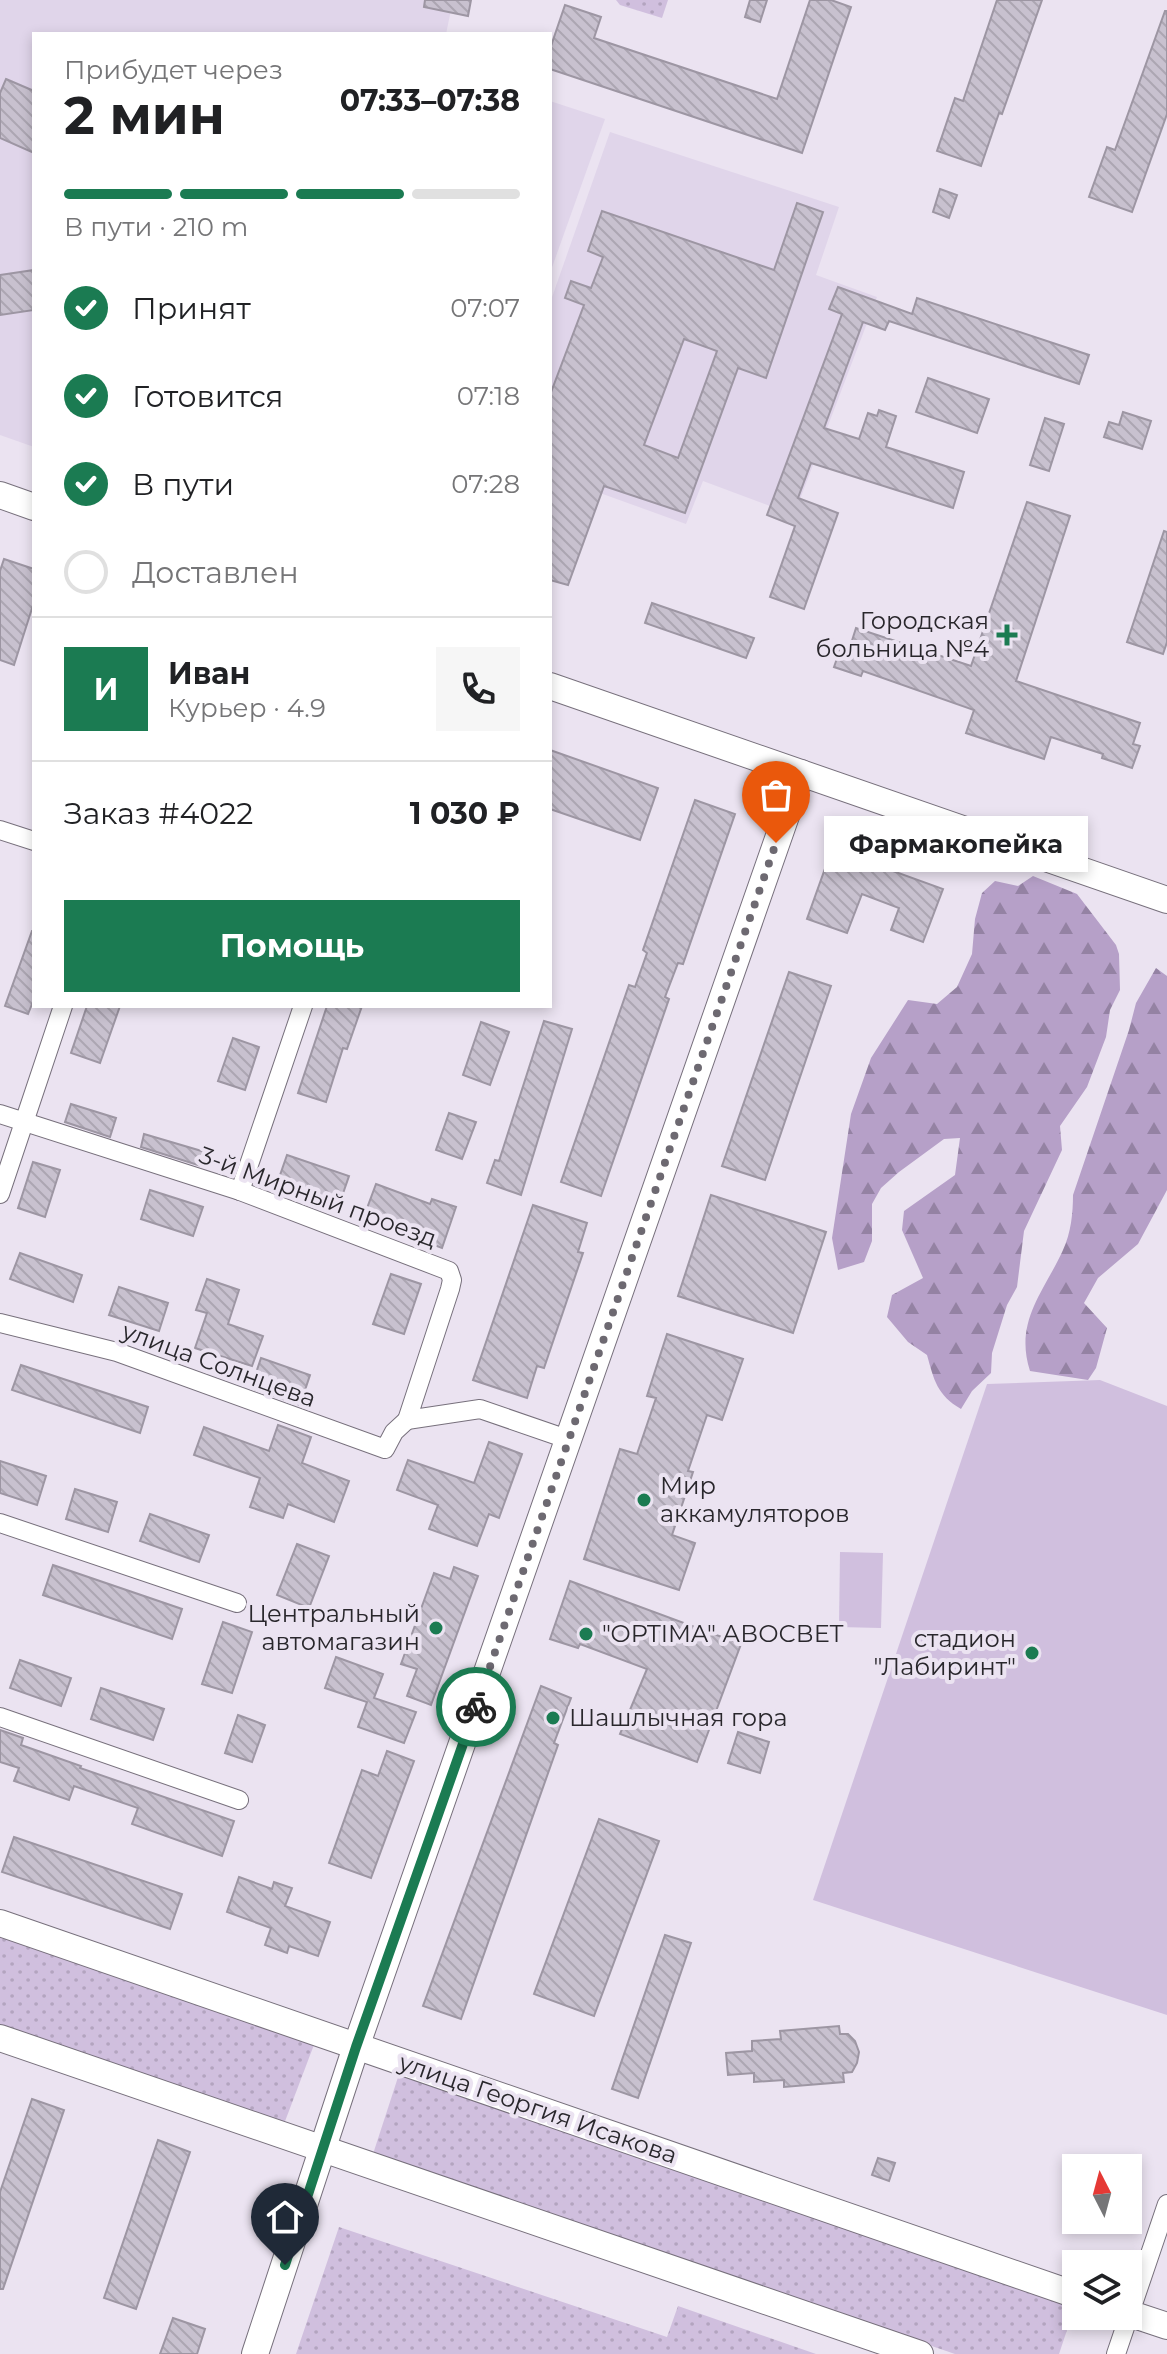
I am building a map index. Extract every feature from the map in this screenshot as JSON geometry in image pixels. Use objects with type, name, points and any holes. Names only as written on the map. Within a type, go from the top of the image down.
[{"type":"street","points":[[0,495],[32,506]]},
{"type":"street","points":[[552,687],[1167,900]]},
{"type":"street","points":[[255,2354],[356,2047],[801,773]]},
{"type":"street","points":[[0,830],[32,840]]},
{"type":"street","points":[[0,1194],[62,1008]]},
{"type":"street","points":[[240,1191],[302,1008]]},
{"type":"street","name":"3-й Мирный проезд","points":[[0,1114],[240,1191],[449,1271],[452,1280],[450,1289],[407,1420]]},
{"type":"street","name":"улица Солнцева","points":[[0,1323],[117,1352],[385,1449],[394,1432],[407,1420]]},
{"type":"street","points":[[407,1420],[480,1409],[567,1439]]},
{"type":"street","points":[[0,1523],[237,1603]]},
{"type":"street","points":[[0,1717],[239,1800]]},
{"type":"street","name":"улица Георгия Исакова","points":[[0,1923],[1062,2290]]},
{"type":"street","points":[[0,2038],[920,2354]]},
{"type":"street","points":[[1142,2276],[1167,2204]]},
{"type":"street","points":[[1142,2317],[1167,2326]]},
{"type":"street","points":[[1116,2354],[1124,2330]]},
{"type":"shaded area","points":[[0,0],[453,0],[446,32],[32,32],[32,446],[0,435]]},
{"type":"shaded area","points":[[616,0],[668,0],[662,18],[620,5]]},
{"type":"shaded area","points":[[552,102],[605,119],[552,267]]},
{"type":"shaded area","points":[[610,132],[839,207],[816,275],[877,297],[794,515],[703,481],[686,524],[552,476],[552,297]]},
{"type":"shaded area","name":"стадион \"Лабиринт\"","points":[[1100,1380],[1167,1406],[1167,2015],[813,1900],[987,1384]]},
{"type":"shaded area","points":[[840,1552],[883,1553],[881,1628],[839,1627]]},
{"type":"shaded area","points":[[0,1933],[315,2042],[284,2124],[0,2026]]},
{"type":"shaded area","points":[[401,2068],[1062,2298],[1062,2330],[1067,2330],[1059,2354],[955,2354],[373,2154]]},
{"type":"shaded area","points":[[339,2227],[667,2337],[678,2306],[816,2354],[296,2354]]},
{"type":"green space","points":[[1033,876],[1077,894],[1116,945],[1120,990],[1110,1010],[1106,1037],[1087,1087],[1060,1126],[1062,1150],[1024,1231],[1017,1287],[1007,1305],[992,1353],[991,1373],[972,1391],[961,1409],[942,1392],[927,1355],[908,1342],[887,1317],[892,1295],[923,1278],[902,1230],[904,1211],[955,1175],[960,1138],[944,1139],[881,1188],[872,1204],[872,1241],[864,1262],[838,1270],[832,1238],[851,1114],[871,1058],[908,1000],[937,1004],[957,987],[972,954],[975,919],[982,893],[995,881],[1018,886]]},
{"type":"green space","points":[[1156,968],[1167,976],[1167,1190],[1138,1244],[1098,1278],[1084,1303],[1107,1328],[1096,1368],[1088,1380],[1030,1371],[1026,1353],[1028,1322],[1066,1243],[1073,1195],[1136,1003]]},
{"type":"building","points":[[425,0],[471,0],[468,16],[424,7]]},
{"type":"building","points":[[750,0],[767,0],[760,22],[745,17]]},
{"type":"building","points":[[810,0],[831,0],[851,7],[802,153],[552,70],[552,43],[565,5],[601,17],[594,38],[777,99]]},
{"type":"building","points":[[997,0],[1042,0],[981,166],[937,151],[955,98],[963,101]]},
{"type":"building","points":[[1165,11],[1167,114],[1132,212],[1089,197],[1107,147],[1115,150]]},
{"type":"building","points":[[6,79],[32,90],[32,152],[0,138],[0,93]]},
{"type":"building","points":[[940,189],[957,195],[949,218],[933,212]]},
{"type":"building","points":[[797,203],[823,212],[766,378],[738,368],[685,513],[604,486],[568,585],[552,581],[552,390],[584,305],[565,298],[571,281],[591,288],[603,257],[588,251],[602,211],[774,270]],"holes":[[[684,339],[717,351],[678,458],[644,445]]]},
{"type":"building","points":[[32,270],[32,310],[0,315],[0,275]]},
{"type":"building","points":[[838,287],[912,314],[917,298],[1089,355],[1079,384],[889,321],[885,330],[863,322],[824,428],[859,439],[868,413],[877,416],[879,410],[896,416],[886,447],[964,472],[953,508],[811,463],[798,498],[838,513],[804,609],[770,597],[795,526],[767,515],[842,314],[829,309]]},
{"type":"building","points":[[928,378],[989,399],[977,433],[916,412]]},
{"type":"building","points":[[1123,412],[1151,421],[1142,449],[1104,437],[1109,422],[1119,425]]},
{"type":"building","points":[[1045,418],[1064,424],[1049,471],[1030,465]]},
{"type":"building","name":"Городская больница №4","points":[[1027,502],[1070,516],[1016,681],[1140,723],[1133,744],[1140,746],[1132,768],[1102,758],[1103,754],[1051,737],[1044,759],[966,733],[974,710],[863,671],[861,676],[834,667],[842,644],[850,647],[856,628],[971,666]]},
{"type":"building","points":[[1164,531],[1167,532],[1167,642],[1163,654],[1127,642]]},
{"type":"building","points":[[4,559],[32,568],[32,608],[14,665],[0,660],[0,571]]},
{"type":"building","points":[[652,603],[754,638],[746,658],[645,623]]},
{"type":"building","points":[[552,751],[658,788],[640,840],[552,810]]},
{"type":"building","points":[[695,800],[735,814],[683,964],[678,963],[665,997],[669,999],[601,1196],[561,1182],[629,985],[635,987],[647,953],[643,950]]},
{"type":"building","points":[[832,849],[943,889],[923,942],[891,930],[899,908],[862,894],[847,933],[807,919]]},
{"type":"building","points":[[32,931],[32,1004],[28,1014],[5,1006]]},
{"type":"building","points":[[789,972],[831,986],[765,1180],[722,1166]]},
{"type":"building","points":[[86,1008],[119,1008],[100,1063],[71,1053]]},
{"type":"building","points":[[326,1008],[361,1008],[347,1049],[343,1048],[326,1102],[298,1093]]},
{"type":"building","points":[[544,1021],[572,1029],[521,1195],[487,1183],[495,1160],[499,1161]]},
{"type":"building","points":[[481,1022],[509,1032],[490,1085],[463,1075]]},
{"type":"building","points":[[233,1038],[259,1047],[245,1090],[218,1081]]},
{"type":"building","points":[[71,1104],[116,1118],[110,1137],[65,1122]]},
{"type":"building","points":[[449,1113],[476,1122],[462,1159],[436,1150]]},
{"type":"building","points":[[144,1134],[205,1152],[201,1166],[141,1147]]},
{"type":"building","points":[[287,1155],[349,1176],[340,1202],[278,1181]]},
{"type":"building","points":[[33,1162],[60,1170],[45,1217],[18,1208]]},
{"type":"building","points":[[376,1184],[430,1204],[432,1199],[456,1207],[442,1248],[418,1239],[420,1232],[366,1211]]},
{"type":"building","points":[[150,1190],[203,1207],[193,1236],[141,1219]]},
{"type":"building","points":[[711,1195],[826,1232],[793,1333],[678,1296]]},
{"type":"building","points":[[533,1205],[587,1223],[578,1252],[583,1253],[544,1368],[537,1366],[527,1398],[473,1380]]},
{"type":"building","points":[[20,1253],[82,1275],[73,1302],[10,1279]]},
{"type":"building","points":[[391,1274],[421,1284],[404,1334],[373,1324]]},
{"type":"building","points":[[207,1279],[239,1290],[228,1324],[263,1336],[252,1366],[195,1348],[207,1313],[196,1310]]},
{"type":"building","points":[[119,1287],[168,1303],[159,1331],[109,1315]]},
{"type":"building","points":[[667,1334],[743,1359],[722,1420],[707,1415],[688,1471],[693,1472],[672,1535],[695,1543],[679,1590],[584,1559],[620,1449],[637,1454],[656,1398],[647,1396]]},
{"type":"building","points":[[261,1358],[310,1375],[300,1405],[251,1388]]},
{"type":"building","points":[[21,1365],[148,1407],[140,1433],[12,1390]]},
{"type":"building","points":[[278,1425],[311,1437],[302,1463],[349,1481],[334,1522],[288,1504],[283,1518],[250,1507],[260,1478],[194,1455],[204,1427],[269,1451]]},
{"type":"building","points":[[489,1442],[522,1454],[499,1518],[489,1514],[477,1546],[429,1529],[438,1505],[397,1490],[408,1460],[474,1483]]},
{"type":"building","points":[[0,1461],[46,1476],[37,1505],[0,1493]]},
{"type":"building","points":[[75,1489],[117,1502],[108,1532],[66,1519]]},
{"type":"building","points":[[150,1514],[209,1535],[199,1562],[140,1541]]},
{"type":"building","points":[[297,1544],[329,1556],[309,1608],[277,1595]]},
{"type":"building","points":[[53,1565],[182,1609],[172,1639],[43,1595]]},
{"type":"building","points":[[454,1567],[478,1576],[431,1705],[407,1696],[417,1669],[401,1664],[434,1573],[450,1579]]},
{"type":"building","points":[[570,1581],[741,1644],[697,1762],[620,1734],[647,1669],[580,1644],[578,1648],[550,1639]]},
{"type":"building","points":[[223,1622],[252,1632],[232,1693],[202,1684]]},
{"type":"building","points":[[336,1657],[383,1674],[374,1698],[416,1712],[404,1743],[358,1727],[367,1702],[325,1688]]},
{"type":"building","points":[[20,1660],[71,1678],[61,1706],[10,1688]]},
{"type":"building","points":[[541,1686],[571,1698],[554,1743],[558,1745],[461,2019],[423,2006]]},
{"type":"building","points":[[101,1688],[164,1709],[153,1740],[91,1719]]},
{"type":"building","points":[[238,1715],[265,1725],[252,1762],[225,1753]]},
{"type":"building","points":[[0,1730],[23,1738],[21,1745],[80,1768],[234,1821],[222,1856],[132,1824],[138,1808],[74,1786],[69,1800],[14,1781],[19,1768],[0,1762]]},
{"type":"building","points":[[738,1732],[769,1742],[760,1773],[728,1763]]},
{"type":"building","points":[[387,1751],[414,1761],[371,1878],[329,1863],[362,1770],[378,1776]]},
{"type":"building","points":[[599,1819],[659,1841],[594,2016],[534,1994]]},
{"type":"building","points":[[14,1837],[182,1894],[170,1929],[2,1872]]},
{"type":"building","points":[[239,1877],[272,1889],[274,1882],[292,1888],[285,1906],[330,1922],[318,1956],[289,1946],[287,1953],[265,1945],[271,1928],[227,1912]]},
{"type":"building","points":[[665,1935],[691,1943],[638,2098],[612,2089]]},
{"type":"building","points":[[839,2026],[840,2034],[848,2034],[859,2052],[852,2072],[843,2073],[844,2082],[784,2087],[784,2080],[754,2082],[754,2073],[728,2075],[726,2053],[752,2051],[752,2041],[781,2039],[780,2031]]},
{"type":"building","points":[[32,2099],[64,2110],[3,2289],[0,2289],[0,2192]]},
{"type":"building","points":[[158,2140],[190,2152],[136,2309],[104,2298]]},
{"type":"building","points":[[878,2158],[895,2163],[889,2181],[872,2175]]},
{"type":"building","points":[[173,2318],[205,2329],[197,2354],[160,2354]]},
{"type":"way so far","points":[[476,1707],[776,843]]},
{"type":"place","name":"Городская больница №4","points":[[1007,635]]},
{"type":"place","name":"Фармакопейка","points":[[776,843]]},
{"type":"place","name":"Мир аккамуляторов","points":[[644,1500]]},
{"type":"place","name":"Центральный автомагазин","points":[[436,1628]]},
{"type":"place","name":"\"OPTIMA\" АВОСВЕТ","points":[[586,1634]]},
{"type":"place","name":"стадион \"Лабиринт\"","points":[[1032,1653]]},
{"type":"place","name":"Шашлычная гора","points":[[553,1718]]},
{"type":"route","points":[[285,2265],[356,2047],[476,1707]]}]
